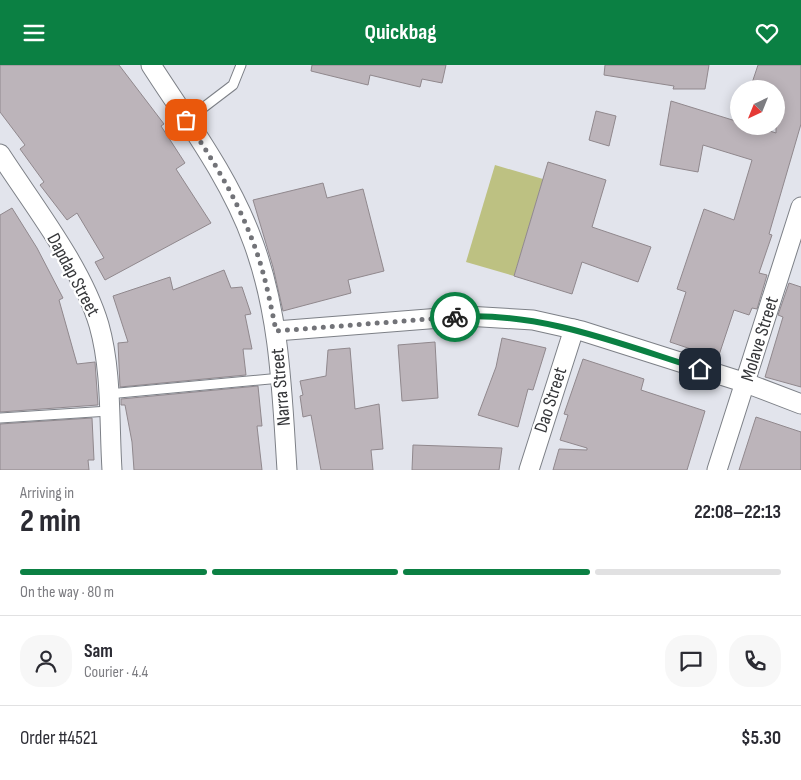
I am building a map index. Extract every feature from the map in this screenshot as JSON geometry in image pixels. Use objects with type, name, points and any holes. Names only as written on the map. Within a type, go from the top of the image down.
[{"type":"street","name":"Narra Street","points":[[151,65],[213,161],[253,241],[267,285],[276,331],[288,470]]},
{"type":"street","name":"Dapdap Street","points":[[0,153],[73,266],[91,303],[102,340],[112,470]]},
{"type":"street","name":"Molave Street","points":[[717,470],[801,207]]},
{"type":"street","points":[[276,331],[466,316],[533,321],[574,329],[746,383],[801,404]]},
{"type":"street","name":"Dao Street","points":[[529,470],[574,329]]},
{"type":"lane","points":[[186,120],[233,85],[240,65]]},
{"type":"lane","points":[[0,418],[281,378]]},
{"type":"green space","points":[[495,165],[543,179],[514,276],[466,262]]},
{"type":"building","points":[[0,65],[119,65],[164,124],[161,126],[185,163],[176,169],[211,223],[105,280],[95,262],[104,258],[77,213],[67,220],[40,185],[44,182],[20,149],[25,145],[0,112]]},
{"type":"building","points":[[312,65],[446,65],[442,83],[422,79],[420,87],[370,75],[368,85],[311,71]]},
{"type":"building","points":[[605,65],[709,65],[705,89],[673,89],[674,86],[604,75]]},
{"type":"building","points":[[758,65],[801,65],[801,124],[769,234],[772,235],[759,273],[767,275],[757,309],[752,308],[749,315],[734,310],[718,358],[670,342],[686,292],[677,289],[704,209],[734,220],[752,160],[703,145],[698,172],[660,165],[671,101],[730,119],[730,135],[785,135],[785,80],[753,80]]},
{"type":"building","points":[[596,111],[616,116],[609,146],[589,140]]},
{"type":"building","points":[[548,162],[606,180],[592,227],[651,247],[638,282],[582,262],[572,294],[514,276]]},
{"type":"building","points":[[323,183],[327,198],[363,189],[384,271],[348,280],[351,293],[283,311],[273,267],[253,200]]},
{"type":"building","points":[[12,208],[37,248],[63,298],[59,300],[77,364],[95,362],[98,405],[0,412],[0,215]]},
{"type":"building","points":[[224,270],[231,288],[242,287],[251,314],[245,315],[252,349],[243,349],[246,375],[120,387],[118,343],[128,342],[113,296],[170,277],[173,290]]},
{"type":"building","points":[[789,283],[801,287],[801,387],[765,377],[783,317],[778,315]]},
{"type":"building","points":[[502,338],[546,348],[533,390],[528,389],[518,427],[478,415],[496,367]]},
{"type":"building","points":[[435,342],[438,398],[402,401],[398,345]]},
{"type":"building","points":[[350,348],[355,409],[379,404],[383,449],[371,450],[373,470],[321,470],[311,415],[303,417],[300,396],[303,395],[300,381],[326,376],[328,350]]},
{"type":"building","points":[[583,359],[644,379],[641,390],[705,411],[687,470],[553,470],[559,449],[587,450],[587,448],[560,440],[568,415],[564,414]]},
{"type":"building","points":[[258,386],[262,426],[257,426],[262,470],[134,470],[132,442],[125,405],[121,405],[121,399]]},
{"type":"building","points":[[756,417],[801,432],[801,470],[739,470]]},
{"type":"building","points":[[92,418],[94,460],[88,460],[89,470],[0,470],[0,424]]},
{"type":"building","points":[[413,445],[502,448],[499,470],[412,470]]},
{"type":"way so far","points":[[186,120],[213,161],[253,241],[267,285],[276,331],[455,317]]},
{"type":"route","points":[[455,317],[496,316],[574,329],[700,369]]}]
